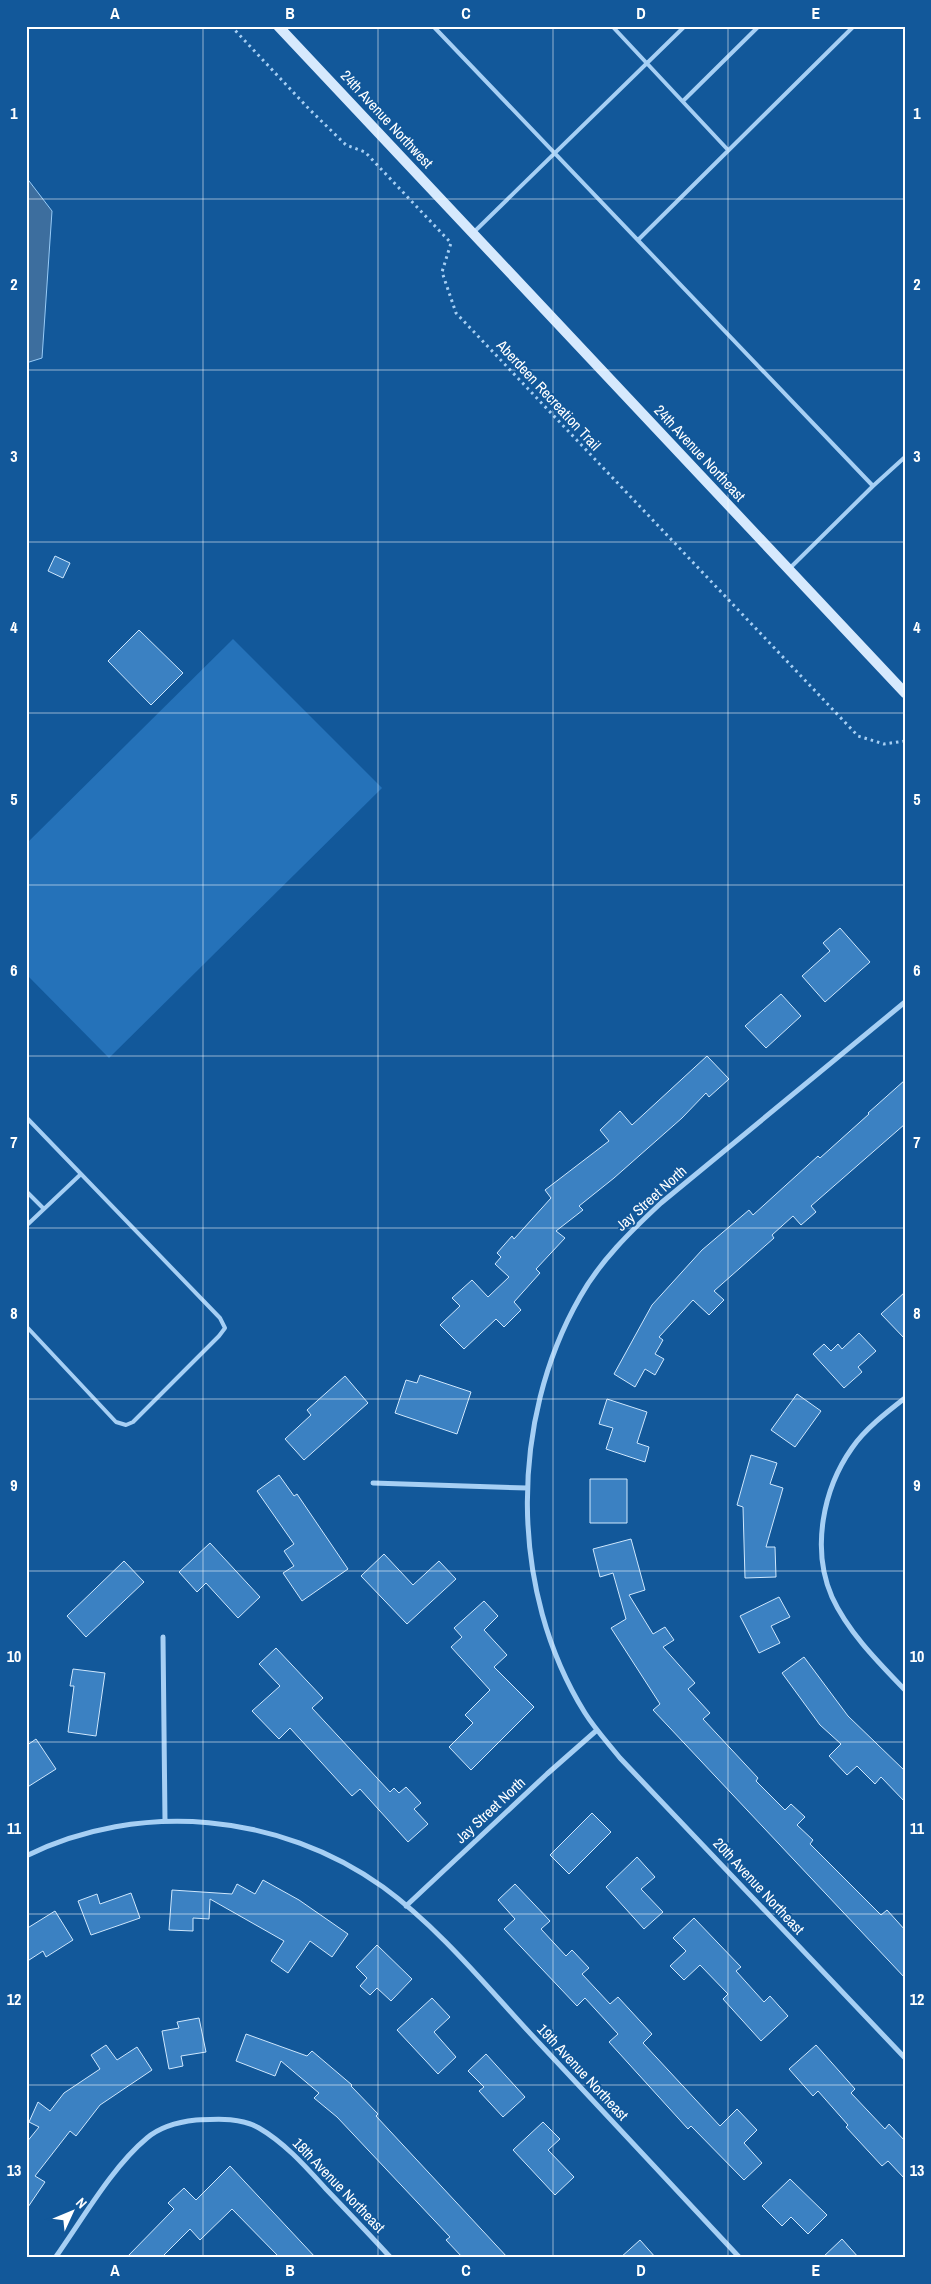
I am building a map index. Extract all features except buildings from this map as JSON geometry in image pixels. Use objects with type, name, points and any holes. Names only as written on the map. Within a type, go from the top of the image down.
[{"type":"main road","name":"24th Avenue Northwest","points":[[278,26],[474,232]]},
{"type":"main road","name":"24th Avenue Northeast","points":[[474,232],[905,693]]},
{"type":"street","name":"Jay Street North","points":[[406,1906],[547,1774],[597,1730],[584,1712],[561,1667],[540,1605],[529,1543],[527,1488],[536,1416],[542,1390],[558,1342],[579,1297],[594,1275],[626,1236],[661,1202],[905,1002]]},
{"type":"street","points":[[905,1398],[884,1415],[853,1447],[832,1483],[822,1529],[821,1555],[824,1577],[842,1616],[870,1653],[905,1690]]},
{"type":"street","points":[[373,1484],[527,1488]]},
{"type":"street","points":[[163,1636],[165,1821]]},
{"type":"street","name":"20th Avenue Northeast","points":[[597,1730],[620,1758],[905,2058]]},
{"type":"street","points":[[26,1856],[69,1839],[105,1829],[165,1821],[202,1821],[264,1830],[295,1840],[334,1858],[382,1886],[406,1906]]},
{"type":"street","name":"19th Avenue Northeast","points":[[406,1906],[438,1936],[740,2258]]},
{"type":"street","name":"18th Avenue Northeast","points":[[56,2258],[132,2151],[149,2136],[163,2127],[181,2122],[217,2119],[239,2121],[258,2128],[293,2154],[391,2258]]},
{"type":"lane","points":[[433,26],[873,486]]},
{"type":"lane","points":[[612,26],[728,150]]},
{"type":"lane","points":[[474,232],[685,26]]},
{"type":"lane","points":[[683,101],[759,26]]},
{"type":"lane","points":[[638,240],[854,26]]},
{"type":"lane","points":[[788,569],[873,486],[905,458]]},
{"type":"lane","points":[[26,1117],[220,1318],[225,1328],[133,1422],[126,1424],[116,1422],[26,1326]]},
{"type":"lane","points":[[26,1226],[81,1174]]},
{"type":"lane","points":[[26,1191],[44,1209]]},
{"type":"path","name":"Aberdeen Recreation Trail","points":[[231,26],[309,109],[346,145],[365,152],[451,243],[442,272],[456,313],[630,498],[858,736],[884,744],[905,741]]},
{"type":"shaded area","points":[[26,177],[52,211],[42,358],[26,363]]},
{"type":"shaded area","points":[[233,639],[382,788],[109,1058],[26,974],[26,844]]}]
